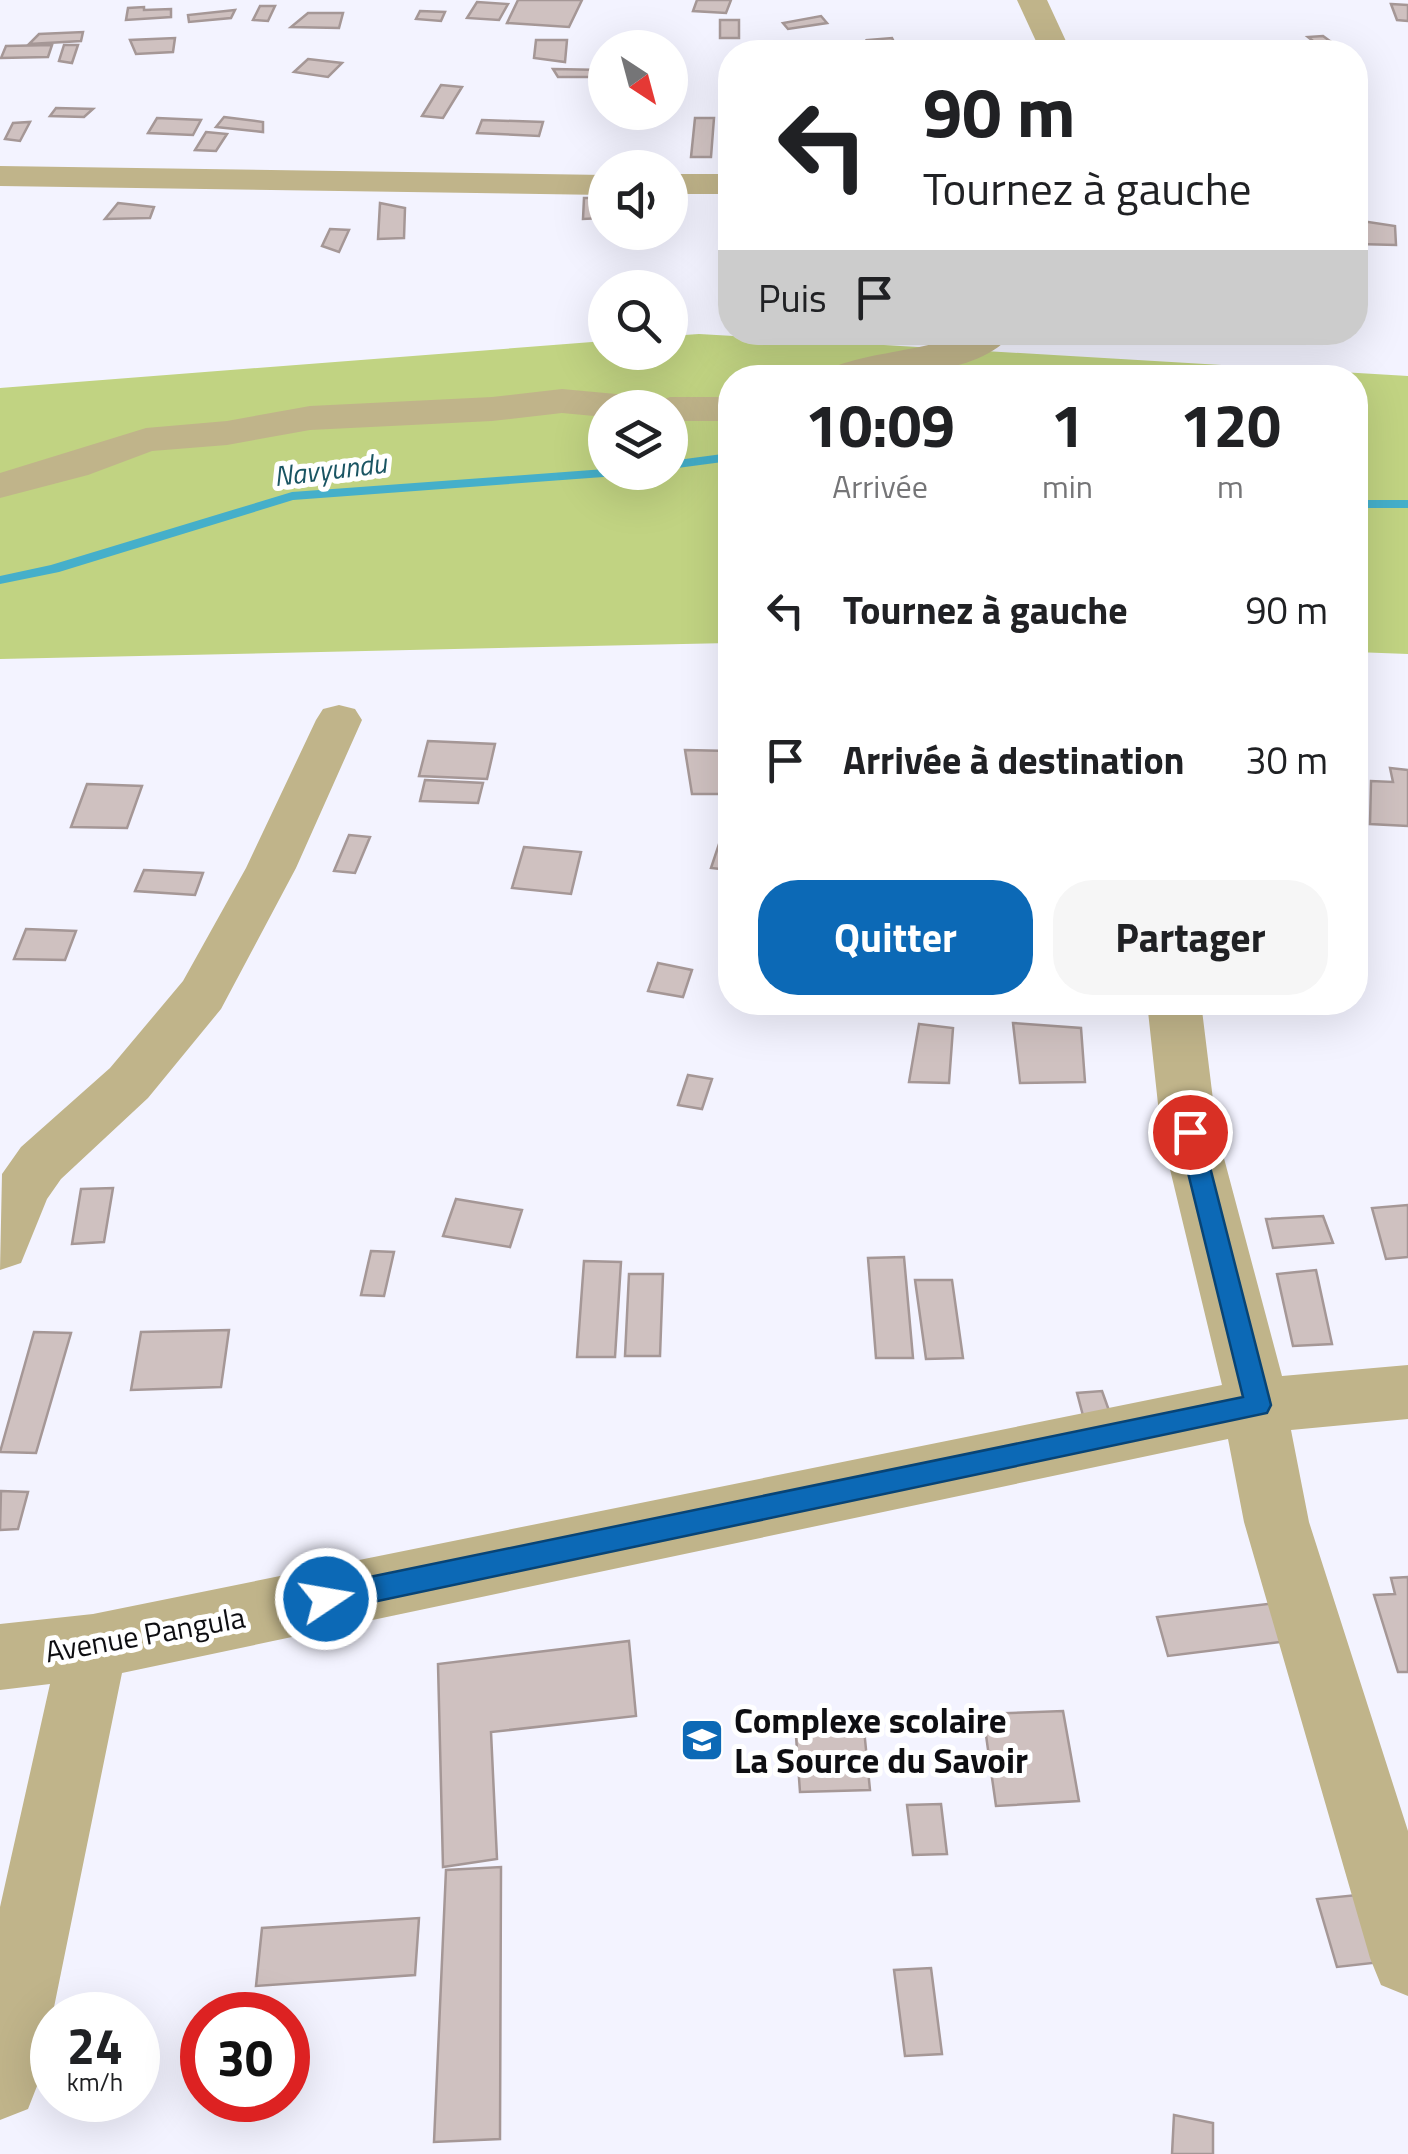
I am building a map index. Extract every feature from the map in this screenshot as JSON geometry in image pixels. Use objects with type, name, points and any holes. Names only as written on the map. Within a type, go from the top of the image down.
[{"type":"street","points":[[1032,0],[1050,40]]},
{"type":"street","points":[[0,176],[588,185]]},
{"type":"street","points":[[688,184],[718,184]]},
{"type":"street","points":[[888,365],[941,359],[976,345]]},
{"type":"street","points":[[0,486],[74,466],[146,440],[227,433],[310,418],[492,409],[562,400],[588,403]]},
{"type":"street","points":[[688,409],[718,409]]},
{"type":"street","points":[[0,1246],[22,1190],[42,1163],[129,1083],[202,995],[270,868],[339,720]]},
{"type":"street","points":[[1176,1015],[1190,1132],[1258,1405],[1258,1438],[1276,1524],[1408,1958]]},
{"type":"street","name":"Avenue Pangula","points":[[0,1658],[93,1648],[1258,1405],[1408,1392]]},
{"type":"street","points":[[0,2082],[93,1648]]},
{"type":"green space","points":[[699,334],[718,335],[718,345],[885,345],[1222,365],[718,365],[718,643],[0,659],[0,388],[588,342],[588,370],[688,370],[688,335]]},
{"type":"green space","points":[[1368,374],[1408,376],[1408,654],[1368,652]]},
{"type":"building","points":[[518,0],[582,0],[569,27],[507,23]]},
{"type":"building","points":[[697,0],[731,0],[726,13],[693,11]]},
{"type":"building","points":[[477,2],[508,4],[499,20],[467,18]]},
{"type":"building","points":[[1391,4],[1408,5],[1408,21],[1397,20]]},
{"type":"building","points":[[260,6],[275,6],[268,21],[253,20]]},
{"type":"building","points":[[128,8],[171,9],[171,17],[126,20]]},
{"type":"building","points":[[235,10],[231,18],[189,22],[188,15]]},
{"type":"building","points":[[420,11],[445,12],[441,21],[416,19]]},
{"type":"building","points":[[308,13],[343,13],[339,28],[291,27]]},
{"type":"building","points":[[821,16],[827,23],[788,29],[783,23]]},
{"type":"building","points":[[720,20],[739,20],[739,38],[720,38]]},
{"type":"building","points":[[83,32],[81,41],[29,44],[39,34]]},
{"type":"building","points":[[175,38],[173,52],[136,54],[130,40]]},
{"type":"building","points":[[536,40],[567,40],[565,62],[534,58]]},
{"type":"building","points":[[52,45],[48,57],[1,58],[6,46]]},
{"type":"building","points":[[64,45],[78,45],[72,63],[59,61]]},
{"type":"building","points":[[308,59],[342,63],[328,77],[294,72]]},
{"type":"building","points":[[553,69],[588,70],[588,77],[558,77]]},
{"type":"building","points":[[441,85],[462,87],[443,118],[422,116]]},
{"type":"building","points":[[56,108],[93,109],[84,117],[50,116]]},
{"type":"building","points":[[224,117],[263,122],[263,132],[216,127]]},
{"type":"building","points":[[157,118],[201,120],[193,135],[148,133]]},
{"type":"building","points":[[695,118],[714,118],[711,157],[691,157]]},
{"type":"building","points":[[482,120],[543,122],[539,136],[477,133]]},
{"type":"building","points":[[30,122],[20,141],[5,139],[13,123]]},
{"type":"building","points":[[206,132],[227,134],[216,151],[195,150]]},
{"type":"building","points":[[584,198],[588,198],[588,219],[583,219]]},
{"type":"building","points":[[118,203],[154,207],[150,218],[105,219]]},
{"type":"building","points":[[380,203],[405,208],[404,238],[378,239]]},
{"type":"building","points":[[1368,222],[1395,226],[1396,245],[1368,244]]},
{"type":"building","points":[[330,229],[349,230],[339,252],[322,246]]},
{"type":"building","points":[[428,741],[495,744],[487,779],[419,776]]},
{"type":"building","points":[[685,750],[718,751],[718,794],[692,794]]},
{"type":"building","points":[[1390,768],[1408,770],[1408,826],[1370,824],[1371,781],[1393,782]]},
{"type":"building","points":[[425,780],[483,783],[478,803],[420,801]]},
{"type":"building","points":[[87,784],[142,786],[127,828],[71,827]]},
{"type":"building","points":[[349,835],[370,837],[355,873],[334,871]]},
{"type":"building","points":[[524,847],[581,852],[571,894],[512,888]]},
{"type":"building","points":[[718,847],[718,869],[711,868]]},
{"type":"building","points":[[144,870],[203,873],[195,895],[135,891]]},
{"type":"building","points":[[26,929],[76,931],[65,960],[14,959]]},
{"type":"building","points":[[658,963],[692,970],[683,997],[648,991]]},
{"type":"building","points":[[1013,1023],[1081,1028],[1085,1082],[1020,1083]]},
{"type":"building","points":[[919,1024],[953,1028],[949,1083],[909,1082]]},
{"type":"building","points":[[688,1075],[712,1079],[702,1109],[678,1105]]},
{"type":"building","points":[[113,1188],[104,1242],[72,1244],[81,1189]]},
{"type":"building","points":[[456,1199],[522,1210],[510,1247],[443,1236]]},
{"type":"building","points":[[1408,1205],[1408,1257],[1386,1259],[1372,1208]]},
{"type":"building","points":[[1323,1216],[1333,1243],[1273,1248],[1266,1219]]},
{"type":"building","points":[[371,1251],[394,1252],[384,1296],[361,1295]]},
{"type":"building","points":[[904,1257],[913,1358],[876,1358],[868,1258]]},
{"type":"building","points":[[584,1261],[621,1262],[615,1357],[577,1357]]},
{"type":"building","points":[[1316,1270],[1332,1344],[1293,1346],[1277,1274]]},
{"type":"building","points":[[629,1274],[663,1274],[660,1356],[625,1356]]},
{"type":"building","points":[[915,1280],[952,1280],[963,1358],[926,1359]]},
{"type":"building","points":[[229,1330],[221,1387],[131,1390],[141,1332]]},
{"type":"building","points":[[34,1332],[71,1333],[36,1453],[0,1452]]},
{"type":"building","points":[[1102,1391],[1112,1419],[1085,1423],[1077,1393]]},
{"type":"building","points":[[1,1491],[28,1492],[18,1529],[0,1530]]},
{"type":"building","points":[[1408,1577],[1408,1672],[1398,1672],[1374,1595],[1395,1594],[1391,1578]]},
{"type":"building","points":[[1285,1602],[1297,1640],[1168,1656],[1157,1617]]},
{"type":"building","points":[[629,1641],[636,1716],[491,1732],[497,1859],[443,1867],[438,1664]]},
{"type":"building","points":[[1063,1711],[1079,1801],[996,1806],[983,1714]]},
{"type":"building","points":[[863,1719],[870,1790],[800,1792],[795,1722]]},
{"type":"building","points":[[941,1804],[947,1854],[913,1855],[907,1805]]},
{"type":"building","points":[[501,1867],[500,2139],[434,2142],[446,1870]]},
{"type":"building","points":[[1377,1893],[1399,1960],[1337,1967],[1317,1899]]},
{"type":"building","points":[[419,1918],[415,1975],[256,1986],[262,1928]]},
{"type":"building","points":[[931,1968],[942,2054],[905,2056],[894,1970]]},
{"type":"building","points":[[1174,2115],[1213,2123],[1213,2154],[1172,2154]]},
{"type":"waterway","name":"Navyundu","points":[[688,463],[718,459]]},
{"type":"waterway","name":"Navyundu","points":[[0,580],[54,569],[292,496],[588,474]]},
{"type":"waterway","name":"Navyundu","points":[[1368,504],[1408,504]]},
{"type":"place","name":"Complexe scolaire La Source du Savoir","points":[[702,1740]]},
{"type":"route","points":[[326,1599],[1258,1405],[1190,1132]]}]
